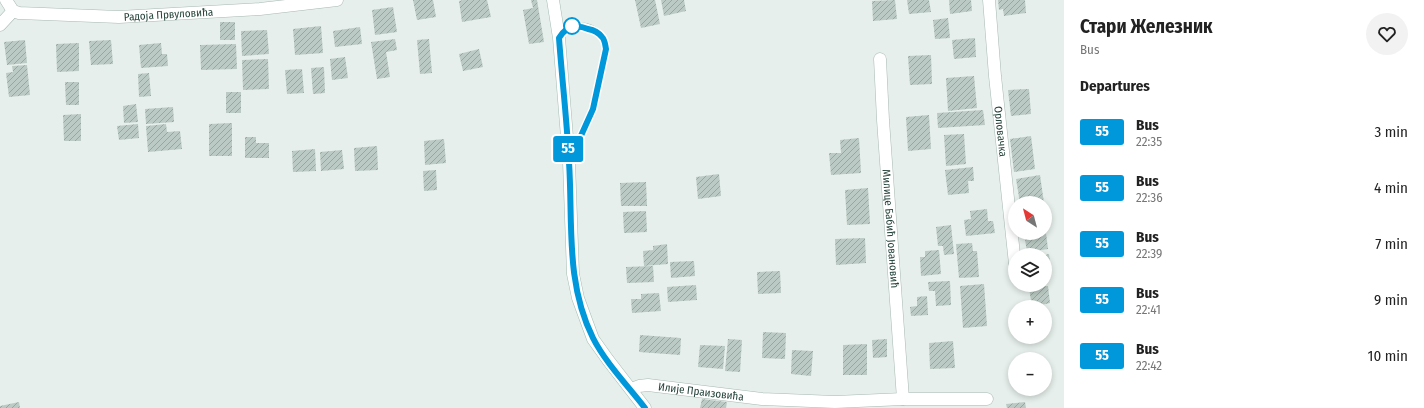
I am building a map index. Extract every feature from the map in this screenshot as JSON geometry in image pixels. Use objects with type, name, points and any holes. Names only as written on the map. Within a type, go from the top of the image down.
[{"type":"street","points":[[0,25],[13,11],[6,0]]},
{"type":"street","name":"Радоја Првуловића","points":[[13,11],[19,13],[119,17],[260,9],[337,0]]},
{"type":"street","points":[[553,0],[559,38],[569,162],[573,267],[578,298],[593,338],[645,408]]},
{"type":"street","name":"Орловачка","points":[[989,0],[995,76],[1013,248]]},
{"type":"street","name":"Милице Бабић Јовановић","points":[[880,59],[903,399]]},
{"type":"street","name":"Илије Праизовића","points":[[631,389],[648,385],[762,399],[835,402],[903,399],[988,399]]},
{"type":"lane","points":[[559,38],[562,32],[577,25],[593,30],[601,36],[605,41],[606,49],[593,109],[569,162]]},
{"type":"building","points":[[413,0],[433,0],[436,17],[417,20]]},
{"type":"building","points":[[487,0],[491,17],[462,22],[459,1]]},
{"type":"building","points":[[531,0],[537,0],[544,42],[529,44],[523,10],[533,8]]},
{"type":"building","points":[[635,0],[655,0],[660,24],[641,28]]},
{"type":"building","points":[[661,0],[684,0],[686,11],[664,16]]},
{"type":"building","points":[[895,0],[897,19],[873,21],[872,1]]},
{"type":"building","points":[[907,0],[929,0],[931,12],[909,14]]},
{"type":"building","points":[[949,0],[971,0],[972,11],[950,14]]},
{"type":"building","points":[[998,0],[1025,0],[1026,13],[1004,16],[1003,9],[999,10]]},
{"type":"building","points":[[393,7],[397,32],[375,35],[372,10]]},
{"type":"building","points":[[948,18],[950,38],[935,39],[933,20]]},
{"type":"building","points":[[220,22],[235,22],[235,40],[220,40]]},
{"type":"building","points":[[321,26],[323,53],[295,55],[293,29]]},
{"type":"building","points":[[360,27],[362,44],[335,47],[333,31]]},
{"type":"building","points":[[267,30],[269,54],[242,56],[241,31]]},
{"type":"building","points":[[975,38],[976,57],[954,59],[952,40]]},
{"type":"building","points":[[395,39],[397,50],[386,52],[390,77],[377,79],[371,42]]},
{"type":"building","points":[[429,39],[432,73],[420,74],[417,40]]},
{"type":"building","points":[[25,40],[27,63],[7,65],[4,42]]},
{"type":"building","points":[[111,40],[113,64],[91,65],[89,41]]},
{"type":"building","points":[[79,43],[79,71],[57,72],[56,44]]},
{"type":"building","points":[[161,43],[162,54],[167,54],[168,66],[141,68],[139,45]]},
{"type":"building","points":[[236,44],[237,69],[201,70],[200,45]]},
{"type":"building","points":[[479,49],[483,67],[463,71],[459,54]]},
{"type":"building","points":[[931,55],[932,84],[910,85],[908,56]]},
{"type":"building","points":[[345,57],[348,78],[332,80],[330,59]]},
{"type":"building","points":[[268,59],[269,89],[243,90],[242,60]]},
{"type":"building","points":[[27,65],[30,95],[9,97],[6,73],[13,72],[12,66]]},
{"type":"building","points":[[324,67],[325,93],[313,94],[311,68]]},
{"type":"building","points":[[302,69],[304,93],[287,94],[285,70]]},
{"type":"building","points":[[149,73],[151,96],[139,97],[138,74]]},
{"type":"building","points":[[974,76],[977,108],[948,111],[946,78]]},
{"type":"building","points":[[65,82],[79,82],[79,105],[66,105]]},
{"type":"building","points":[[1029,89],[1031,114],[1011,116],[1008,90]]},
{"type":"building","points":[[226,92],[241,92],[241,113],[226,113]]},
{"type":"building","points":[[136,104],[138,122],[124,123],[123,106]]},
{"type":"building","points":[[173,107],[174,122],[146,124],[145,109]]},
{"type":"building","points":[[983,110],[985,125],[938,128],[937,113]]},
{"type":"building","points":[[81,114],[81,141],[64,141],[63,115]]},
{"type":"building","points":[[929,115],[931,149],[908,151],[906,117]]},
{"type":"building","points":[[232,123],[232,156],[209,156],[209,124]]},
{"type":"building","points":[[138,124],[139,138],[119,140],[117,126]]},
{"type":"building","points":[[166,124],[167,132],[180,131],[182,149],[148,152],[146,126]]},
{"type":"building","points":[[964,134],[966,164],[946,166],[944,135]]},
{"type":"building","points":[[1031,136],[1035,169],[1014,172],[1010,139]]},
{"type":"building","points":[[245,137],[256,137],[256,143],[269,143],[269,158],[245,158]]},
{"type":"building","points":[[859,138],[861,173],[831,175],[829,153],[841,153],[840,140]]},
{"type":"building","points":[[444,139],[446,163],[425,165],[424,141]]},
{"type":"building","points":[[377,146],[378,170],[355,171],[354,148]]},
{"type":"building","points":[[315,149],[316,171],[293,172],[292,151]]},
{"type":"building","points":[[342,150],[344,169],[321,171],[320,152]]},
{"type":"building","points":[[973,167],[974,181],[968,181],[969,193],[948,195],[945,170]]},
{"type":"building","points":[[436,170],[437,190],[424,191],[423,171]]},
{"type":"building","points":[[719,174],[721,196],[698,199],[696,177]]},
{"type":"building","points":[[1040,175],[1043,196],[1019,196],[1016,179]]},
{"type":"building","points":[[646,182],[647,206],[621,206],[620,183]]},
{"type":"building","points":[[868,188],[870,224],[847,225],[845,190]]},
{"type":"building","points":[[987,209],[988,221],[993,221],[995,233],[966,236],[964,220],[971,219],[970,211]]},
{"type":"building","points":[[646,211],[647,232],[624,233],[623,212]]},
{"type":"building","points":[[951,225],[954,254],[944,255],[943,246],[938,246],[936,227]]},
{"type":"building","points":[[865,238],[866,263],[836,265],[835,239]]},
{"type":"building","points":[[1025,240],[1047,240],[1048,248],[1026,248]]},
{"type":"building","points":[[972,243],[973,251],[977,251],[979,277],[959,278],[956,244]]},
{"type":"building","points":[[667,244],[668,264],[644,266],[643,251],[653,250],[653,246]]},
{"type":"building","points":[[939,250],[941,274],[921,276],[920,257],[925,257],[925,251]]},
{"type":"building","points":[[694,261],[695,276],[671,278],[670,262]]},
{"type":"building","points":[[653,266],[654,282],[627,283],[626,267]]},
{"type":"building","points":[[780,271],[781,293],[758,294],[757,272]]},
{"type":"building","points":[[950,281],[951,305],[936,306],[935,291],[929,291],[928,282]]},
{"type":"building","points":[[984,284],[987,326],[963,328],[960,286]]},
{"type":"building","points":[[696,285],[697,300],[668,302],[667,287]]},
{"type":"building","points":[[1030,292],[1049,292],[1050,300],[1031,300]]},
{"type":"building","points":[[659,293],[661,311],[632,313],[631,299],[641,299],[641,294]]},
{"type":"building","points":[[927,296],[928,315],[911,316],[910,307],[917,306],[917,297]]},
{"type":"building","points":[[763,332],[786,333],[785,359],[762,358]]},
{"type":"building","points":[[640,335],[681,338],[680,355],[639,352]]},
{"type":"building","points":[[728,339],[742,340],[740,372],[725,371]]},
{"type":"building","points":[[887,339],[887,357],[873,358],[872,340]]},
{"type":"building","points":[[953,341],[955,368],[930,369],[929,343]]},
{"type":"building","points":[[867,344],[867,375],[843,375],[843,345]]},
{"type":"building","points":[[700,345],[725,346],[723,369],[698,367]]},
{"type":"building","points":[[792,350],[813,351],[811,376],[791,374]]},
{"type":"building","points":[[702,399],[727,402],[726,408],[700,408]]},
{"type":"building","points":[[19,402],[20,408],[0,408],[0,406]]},
{"type":"building","points":[[1025,402],[1026,408],[1007,408],[1006,404]]},
{"type":"bus line","name":"55","points":[[575,149],[593,109],[606,49],[605,41],[601,36],[593,30],[577,25],[572,26],[562,32],[559,38],[569,162],[573,274],[578,298],[593,338],[645,408]]}]
